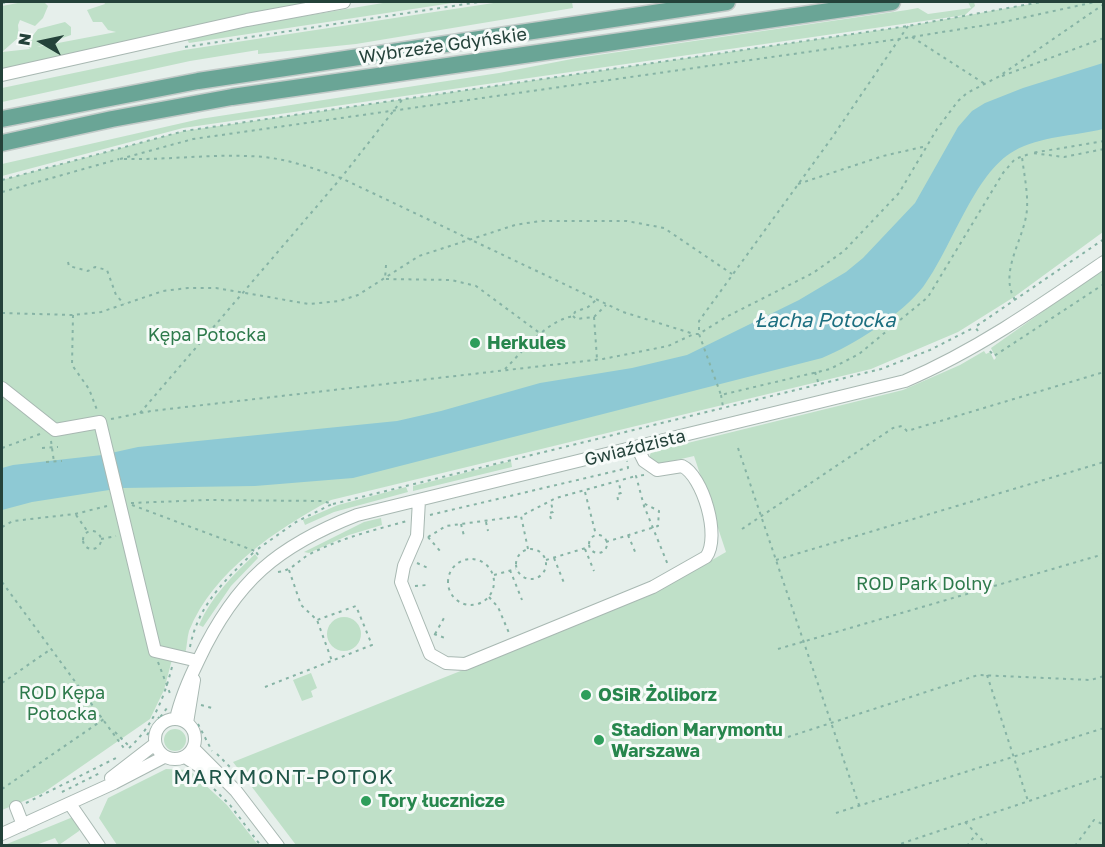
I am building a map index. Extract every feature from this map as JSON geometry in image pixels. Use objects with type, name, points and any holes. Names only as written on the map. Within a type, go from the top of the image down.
[{"type":"main road","name":"Wybrzeże Gdyńskie","points":[[2,119],[198,81],[727,2]]},
{"type":"main road","name":"Wybrzeże Gdyńskie","points":[[2,143],[112,119],[232,98],[892,2]]},
{"type":"street","points":[[2,75],[247,20],[344,2]]},
{"type":"street","name":"Gwiaździsta","points":[[182,721],[198,661],[215,624],[258,572],[286,549],[319,530],[357,515],[905,381],[984,342],[1104,262]]},
{"type":"street","points":[[2,388],[55,430],[100,422],[155,651],[198,661]]},
{"type":"street","points":[[419,500],[417,536],[404,566],[401,582],[430,654],[446,663],[465,664],[653,587],[706,557],[711,550],[712,528],[697,482],[689,470],[682,466],[655,469],[644,460],[637,447]]},
{"type":"street","points":[[164,757],[155,744],[160,719],[182,721],[193,730],[189,752]]},
{"type":"street","points":[[86,796],[130,756],[155,744]]},
{"type":"street","points":[[2,834],[70,804],[164,757],[172,759],[189,752]]},
{"type":"street","points":[[189,752],[236,791],[278,846]]},
{"type":"street","points":[[70,804],[99,846]]},
{"type":"street","points":[[16,807],[23,825]]},
{"type":"path","points":[[2,3],[9,2]]},
{"type":"path","points":[[179,48],[479,2]]},
{"type":"path","points":[[2,180],[184,131],[908,26],[1041,2]]},
{"type":"path","points":[[2,192],[193,139],[899,39],[999,23],[1095,2]]},
{"type":"path","points":[[120,159],[236,155],[266,157],[295,163],[340,178],[596,300],[663,326],[699,334],[726,317],[813,273],[844,251],[899,193],[927,146],[958,101],[998,77],[1104,4]]},
{"type":"path","points":[[723,407],[721,395],[699,334],[699,321],[908,26]]},
{"type":"path","points":[[912,37],[985,84]]},
{"type":"path","points":[[998,77],[1104,38]]},
{"type":"path","points":[[140,413],[340,178],[403,99]]},
{"type":"path","points":[[721,395],[815,372],[852,358],[928,297],[1003,173],[1015,159],[1032,153],[1104,141]]},
{"type":"path","points":[[798,184],[883,156],[927,146]]},
{"type":"path","points":[[1032,153],[1064,157],[1104,149]]},
{"type":"path","points":[[1015,300],[1009,283],[1011,266],[1027,207],[1022,156]]},
{"type":"path","points":[[2,313],[73,315],[101,312],[163,291],[188,288],[216,288],[324,303],[358,295],[428,253],[515,225],[540,221],[638,222],[664,228],[733,274]]},
{"type":"path","points":[[422,250],[428,253]]},
{"type":"path","points":[[68,262],[69,266],[88,271],[95,267],[107,270],[116,295],[124,304]]},
{"type":"path","points":[[385,279],[386,265]]},
{"type":"path","points":[[385,279],[451,280],[476,286],[488,292],[514,316],[541,334]]},
{"type":"path","points":[[504,369],[558,319],[573,316],[575,312],[588,307],[596,300]]},
{"type":"path","points":[[573,316],[576,319],[594,317],[607,304]]},
{"type":"path","points":[[73,315],[72,365],[89,389],[100,422],[140,413],[597,360],[668,346],[694,334]]},
{"type":"path","points":[[594,317],[597,360]]},
{"type":"path","points":[[333,504],[322,501],[207,500],[126,503],[255,552],[296,522],[333,504],[881,369],[930,350],[975,327]]},
{"type":"path","points":[[815,372],[819,385]]},
{"type":"path","points":[[742,529],[893,428],[902,426],[907,431],[1104,372]]},
{"type":"path","points":[[2,448],[55,430]]},
{"type":"path","points":[[275,572],[289,570],[308,555],[356,534],[628,468],[620,432]]},
{"type":"path","points":[[52,447],[54,462]]},
{"type":"path","points":[[42,448],[58,447]]},
{"type":"path","points":[[738,448],[860,805]]},
{"type":"path","points":[[46,462],[62,461]]},
{"type":"path","points":[[776,560],[1104,462]]},
{"type":"path","points":[[440,551],[427,537],[437,530],[460,523],[521,516],[551,501],[653,473],[655,469]]},
{"type":"path","points":[[636,476],[643,503],[672,576]]},
{"type":"path","points":[[618,500],[617,494],[621,493],[619,482]]},
{"type":"path","points":[[585,490],[596,536]]},
{"type":"path","points":[[2,527],[23,520],[75,514],[118,498]]},
{"type":"path","points":[[551,501],[553,512],[549,513],[551,519]]},
{"type":"path","points":[[606,542],[658,526],[658,511],[643,503]]},
{"type":"path","points":[[75,514],[88,532]]},
{"type":"path","points":[[521,516],[528,549]]},
{"type":"path","points":[[486,520],[488,531]]},
{"type":"path","points":[[460,523],[464,536]]},
{"type":"path","points":[[88,532],[96,532],[101,538]]},
{"type":"path","points":[[88,532],[84,540],[87,548],[96,548],[101,538]]},
{"type":"path","points":[[101,538],[127,533]]},
{"type":"path","points":[[628,535],[636,554]]},
{"type":"path","points":[[596,536],[603,537],[606,542],[605,549],[598,553],[590,546],[590,540],[596,536]]},
{"type":"path","points":[[546,560],[590,546]]},
{"type":"path","points":[[585,548],[594,571]]},
{"type":"path","points":[[528,549],[540,552],[546,560],[546,567],[538,578],[525,579],[516,569],[517,558],[528,549]]},
{"type":"path","points":[[778,649],[1104,554]]},
{"type":"path","points":[[473,558],[484,562],[494,575],[494,589],[489,597],[474,605],[460,603],[451,594],[448,576],[457,563],[473,558]]},
{"type":"path","points":[[554,558],[564,583]]},
{"type":"path","points":[[411,561],[428,568]]},
{"type":"path","points":[[494,575],[516,569]]},
{"type":"path","points":[[289,570],[301,605],[317,620],[332,661]]},
{"type":"path","points":[[510,570],[522,600]]},
{"type":"path","points":[[2,582],[130,756]]},
{"type":"path","points":[[408,587],[427,585]]},
{"type":"path","points":[[489,597],[498,607],[513,644]]},
{"type":"path","points":[[265,687],[372,645],[356,606],[317,620]]},
{"type":"path","points":[[435,634],[444,618]]},
{"type":"path","points":[[429,636],[435,634],[445,638]]},
{"type":"path","points":[[2,683],[51,648]]},
{"type":"path","points":[[155,651],[167,689]]},
{"type":"path","points":[[130,756],[130,747],[160,719],[175,656]]},
{"type":"path","points":[[987,675],[1028,801]]},
{"type":"path","points":[[788,736],[987,675],[1091,680],[1104,676]]},
{"type":"path","points":[[207,707],[212,708]]},
{"type":"path","points":[[2,789],[104,719]]},
{"type":"path","points":[[110,728],[130,747],[132,753],[130,756]]},
{"type":"path","points":[[836,813],[1104,728]]},
{"type":"path","points":[[16,807],[130,756]]},
{"type":"path","points":[[62,792],[103,772]]},
{"type":"path","points":[[894,846],[1104,776]]},
{"type":"path","points":[[207,783],[231,805],[261,846]]},
{"type":"path","points":[[1075,846],[1094,820],[1104,825]]},
{"type":"path","points":[[965,822],[988,846]]},
{"type":"path","points":[[967,846],[976,834]]},
{"type":"green space","points":[[23,2],[44,2],[48,6],[43,18],[35,26],[20,20],[19,37],[2,52],[2,6]]},
{"type":"green space","points":[[104,2],[316,2],[2,69],[2,52],[30,49],[26,44],[38,29],[65,22],[71,27],[71,35],[37,47],[116,32],[108,30],[102,22],[93,22],[87,10],[105,4]]},
{"type":"green space","points":[[389,2],[459,2],[189,43],[187,39],[244,26]]},
{"type":"green space","points":[[500,2],[572,2],[573,8],[356,44],[258,54],[258,50],[190,61],[2,102],[2,88],[184,50]]},
{"type":"green space","points":[[968,2],[974,2],[975,6],[965,15],[183,128],[2,176],[2,164],[200,119],[499,73],[577,58],[918,8],[928,14],[971,8]]},
{"type":"green space","name":"Kępa Potocka","points":[[1041,2],[1103,2],[1103,232],[1014,297],[958,332],[871,369],[331,500],[310,511],[249,554],[214,589],[200,609],[189,631],[185,654],[174,652],[164,690],[150,719],[43,793],[2,810],[2,180],[184,131],[908,26]]},
{"type":"green space","name":"ROD Park Dolny","points":[[1103,269],[1103,845],[296,845],[233,762],[653,594],[726,552],[694,456],[655,465],[649,458],[651,452],[903,390],[960,365],[984,351],[986,354],[990,352],[994,360],[996,358],[991,348]]},
{"type":"green space","points":[[511,461],[512,467],[413,491],[413,486]]},
{"type":"green space","points":[[406,487],[408,492],[334,512],[305,525],[303,520],[338,505]]},
{"type":"green space","points":[[381,518],[382,525],[349,535],[309,553],[304,552],[364,522]]},
{"type":"green space","points":[[255,554],[258,558],[231,586],[203,627],[199,625],[216,596]]},
{"type":"green space","points":[[344,617],[356,622],[361,634],[356,646],[344,651],[332,646],[327,634],[332,622]]},
{"type":"green space","points":[[311,673],[317,688],[311,691],[313,697],[302,701],[293,680]]},
{"type":"green space","points":[[175,729],[183,732],[186,740],[183,748],[175,751],[167,748],[164,740],[167,732]]},
{"type":"green space","points":[[166,769],[189,770],[227,805],[258,845],[117,845],[99,818],[108,798]]},
{"type":"green space","points":[[73,817],[80,827],[79,831],[59,845],[55,838],[36,845],[2,846]]},
{"type":"water","name":"Łacha Potocka","points":[[1103,63],[1103,129],[1035,142],[1014,151],[1000,162],[975,194],[933,271],[914,297],[877,328],[822,358],[353,478],[255,486],[122,488],[32,502],[2,510],[2,468],[13,465],[102,455],[138,447],[397,421],[540,383],[632,368],[687,355],[799,300],[846,272],[863,258],[915,203],[958,127],[972,111],[985,103],[1023,88]]},
{"type":"place","name":"Herkules","points":[[475,343]]},
{"type":"place","name":"OSiR Żoliborz","points":[[586,695]]},
{"type":"place","name":"Stadion Marymontu Warszawa","points":[[599,740]]},
{"type":"place","name":"Tory łucznicze","points":[[366,801]]},
{"type":"district","name":"MARYMONT-POTOK","points":[[284,777]]},
{"type":"park label","name":"ROD Kępa Potocka","points":[[62,703]]}]
